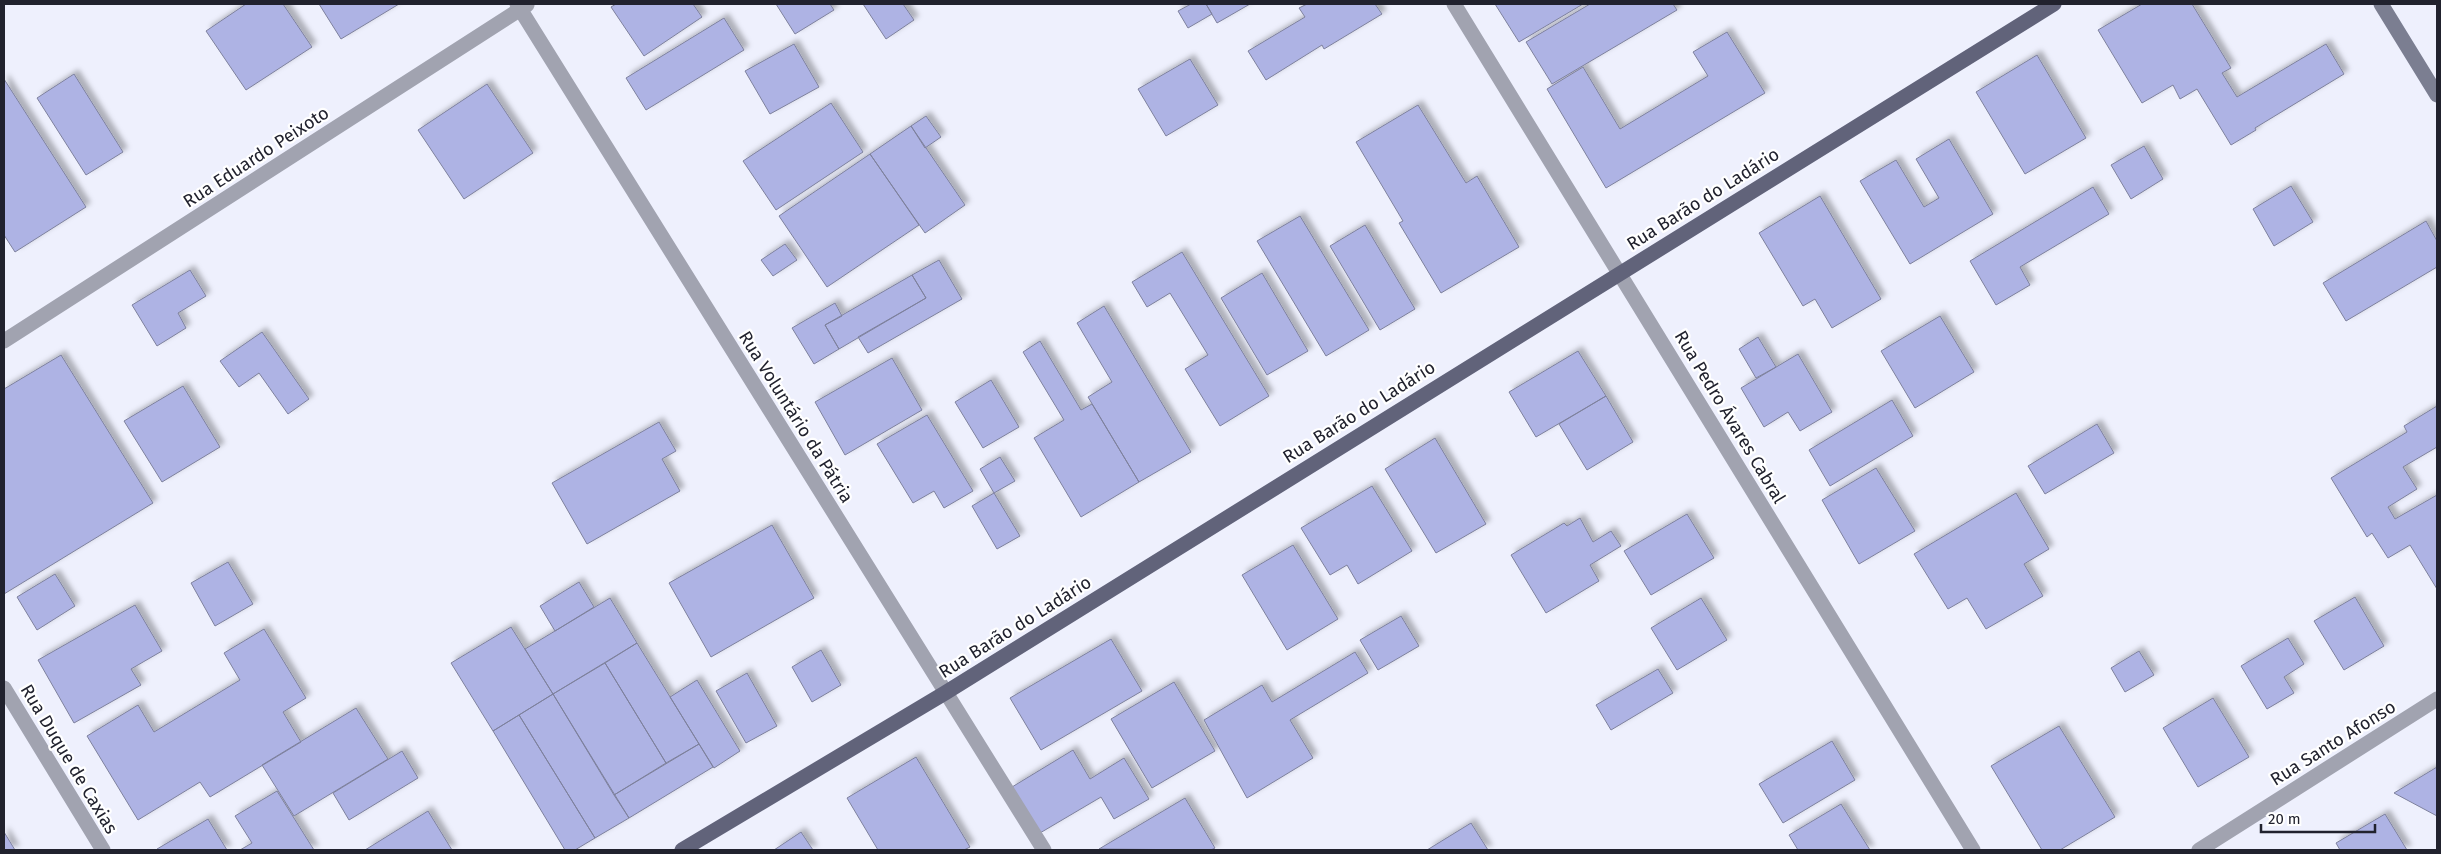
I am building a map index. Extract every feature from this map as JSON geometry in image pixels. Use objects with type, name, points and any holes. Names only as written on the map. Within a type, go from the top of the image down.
[{"type":"main road","name":"Rua Barão do Ladário","points":[[682,850],[945,692],[1619,272],[2054,4]]},
{"type":"street","name":"Rua Pedro Ávares Cabral","points":[[1454,4],[1973,850]]},
{"type":"street","points":[[2381,4],[2437,95]]},
{"type":"street","name":"Rua Eduardo Peixoto","points":[[4,341],[522,5]]},
{"type":"street","name":"Rua Voluntário da Pátria","points":[[522,5],[1044,850]]},
{"type":"street","name":"Rua Duque de Caxias","points":[[4,688],[103,850]]},
{"type":"street","name":"Rua Santo Afonso","points":[[2199,850],[2437,699]]},
{"type":"building","points":[[246,4],[283,4],[312,47],[246,90],[206,31]]},
{"type":"building","points":[[319,4],[399,4],[341,39]]},
{"type":"building","points":[[616,4],[693,4],[702,17],[644,56],[611,7]]},
{"type":"building","points":[[776,4],[830,4],[834,10],[795,34]]},
{"type":"building","points":[[863,4],[903,4],[914,20],[886,39]]},
{"type":"building","points":[[1191,4],[1206,4],[1212,14],[1188,28],[1178,11]]},
{"type":"building","points":[[1206,4],[1250,4],[1217,23]]},
{"type":"building","points":[[1307,4],[1375,4],[1382,14],[1324,49],[1322,45],[1266,80],[1248,51],[1305,17],[1299,8]]},
{"type":"building","points":[[1495,4],[1583,4],[1519,42]]},
{"type":"building","points":[[1590,4],[1673,4],[1677,10],[1552,84],[1526,42]]},
{"type":"building","points":[[2142,4],[2192,4],[2231,68],[2222,73],[2237,97],[2326,44],[2344,74],[2255,128],[2256,130],[2231,145],[2197,89],[2180,99],[2173,85],[2142,103],[2098,30]]},
{"type":"building","points":[[724,18],[744,50],[646,110],[626,78]]},
{"type":"building","points":[[1727,32],[1765,93],[1606,188],[1547,89],[1583,67],[1620,129],[1708,76],[1693,52]]},
{"type":"building","points":[[794,44],[819,87],[770,114],[745,71]]},
{"type":"building","points":[[2037,55],[2086,138],[2025,174],[1976,92]]},
{"type":"building","points":[[1190,59],[1218,105],[1166,136],[1138,89]]},
{"type":"building","points":[[74,74],[123,152],[86,175],[37,98]]},
{"type":"building","points":[[4,79],[86,207],[15,252],[4,235]]},
{"type":"building","points":[[487,84],[533,153],[464,199],[418,130]]},
{"type":"building","points":[[831,103],[863,152],[776,210],[743,161]]},
{"type":"building","points":[[1418,105],[1466,183],[1477,176],[1519,247],[1441,293],[1399,223],[1403,221],[1356,142]]},
{"type":"building","points":[[926,116],[941,137],[925,148],[911,126]]},
{"type":"building","points":[[911,126],[965,205],[925,233],[870,154]]},
{"type":"building","points":[[1949,139],[1993,214],[1910,264],[1860,181],[1896,160],[1924,207],[1939,198],[1916,159]]},
{"type":"building","points":[[2144,146],[2163,179],[2131,199],[2111,165]]},
{"type":"building","points":[[870,154],[919,225],[827,287],[779,216]]},
{"type":"building","points":[[2291,186],[2313,222],[2274,246],[2253,209]]},
{"type":"building","points":[[2093,187],[2109,214],[2020,267],[2030,285],[1996,305],[1970,261]]},
{"type":"building","points":[[1820,196],[1881,299],[1832,328],[1815,299],[1803,306],[1759,233]]},
{"type":"building","points":[[1300,216],[1369,330],[1326,356],[1257,241]]},
{"type":"building","points":[[2426,221],[2437,241],[2437,267],[2346,321],[2323,283]]},
{"type":"building","points":[[1365,225],[1415,309],[1380,330],[1330,246]]},
{"type":"building","points":[[785,244],[797,260],[773,276],[761,260]]},
{"type":"building","points":[[1182,252],[1269,396],[1220,426],[1185,369],[1208,355],[1170,293],[1147,307],[1132,282]]},
{"type":"building","points":[[939,260],[962,299],[868,353],[858,337],[926,298],[912,275]]},
{"type":"building","points":[[190,270],[206,296],[178,313],[186,328],[157,346],[132,305]]},
{"type":"building","points":[[1262,273],[1308,351],[1267,375],[1221,298]]},
{"type":"building","points":[[912,275],[926,298],[839,349],[825,325]]},
{"type":"building","points":[[835,303],[842,316],[825,325],[839,349],[814,364],[792,328]]},
{"type":"building","points":[[1104,306],[1191,452],[1139,482],[1088,397],[1112,382],[1077,323]]},
{"type":"building","points":[[1940,316],[1974,372],[1915,408],[1881,351]]},
{"type":"building","points":[[262,332],[309,399],[288,414],[259,373],[239,387],[220,361]]},
{"type":"building","points":[[1758,337],[1776,367],[1756,378],[1739,349]]},
{"type":"building","points":[[1040,341],[1081,410],[1092,404],[1139,482],[1081,517],[1034,438],[1064,420],[1023,352]]},
{"type":"building","points":[[1578,351],[1606,396],[1536,437],[1509,392]]},
{"type":"building","points":[[1798,354],[1832,412],[1800,431],[1788,412],[1764,427],[1741,388]]},
{"type":"building","points":[[61,355],[153,503],[4,594],[4,389]]},
{"type":"building","points":[[892,358],[922,410],[845,455],[815,402]]},
{"type":"building","points":[[991,380],[1019,427],[983,448],[955,402]]},
{"type":"building","points":[[183,386],[220,447],[162,482],[124,421]]},
{"type":"building","points":[[1606,396],[1633,442],[1587,470],[1559,424]]},
{"type":"building","points":[[1892,400],[1913,436],[1830,486],[1809,450]]},
{"type":"building","points":[[2437,406],[2437,447],[2403,467],[2417,489],[2388,507],[2395,519],[2437,495],[2437,589],[2410,545],[2388,558],[2372,533],[2367,537],[2331,478],[2407,432],[2404,426]]},
{"type":"building","points":[[927,415],[973,491],[944,508],[934,491],[913,503],[877,444]]},
{"type":"building","points":[[659,422],[676,451],[662,459],[680,491],[587,544],[552,483]]},
{"type":"building","points":[[2097,424],[2114,453],[2045,494],[2028,466]]},
{"type":"building","points":[[1435,438],[1486,524],[1436,553],[1385,469]]},
{"type":"building","points":[[1000,457],[1015,481],[994,493],[980,469]]},
{"type":"building","points":[[1876,468],[1915,531],[1859,564],[1822,500]]},
{"type":"building","points":[[1372,486],[1412,551],[1358,584],[1347,565],[1330,575],[1301,528]]},
{"type":"building","points":[[994,493],[1020,536],[997,549],[972,506]]},
{"type":"building","points":[[2016,493],[2049,549],[2024,564],[2043,596],[1986,629],[1967,598],[1948,609],[1914,554]]},
{"type":"building","points":[[1687,514],[1714,558],[1651,595],[1624,551]]},
{"type":"building","points":[[1580,518],[1593,542],[1611,531],[1621,546],[1590,565],[1599,581],[1546,613],[1511,555],[1564,523],[1567,526]]},
{"type":"building","points":[[772,525],[814,598],[711,657],[669,583]]},
{"type":"building","points":[[1293,545],[1338,619],[1287,650],[1242,575]]},
{"type":"building","points":[[228,562],[253,604],[215,626],[191,583]]},
{"type":"building","points":[[55,574],[75,606],[37,630],[17,597]]},
{"type":"building","points":[[579,582],[594,607],[555,631],[540,606]]},
{"type":"building","points":[[2355,597],[2384,646],[2344,670],[2314,621]]},
{"type":"building","points":[[610,598],[637,643],[553,694],[525,649]]},
{"type":"building","points":[[1701,598],[1727,640],[1677,670],[1651,628]]},
{"type":"building","points":[[135,605],[162,651],[131,669],[141,685],[74,723],[38,660]]},
{"type":"building","points":[[1401,616],[1419,646],[1378,670],[1360,640]]},
{"type":"building","points":[[511,627],[553,694],[493,731],[451,663]]},
{"type":"building","points":[[264,629],[306,698],[283,712],[301,742],[210,797],[200,782],[138,820],[87,736],[138,705],[154,732],[240,680],[224,653]]},
{"type":"building","points":[[2288,638],[2304,664],[2284,677],[2294,693],[2267,709],[2241,666]]},
{"type":"building","points":[[1111,639],[1142,691],[1041,750],[1010,698]]},
{"type":"building","points":[[637,643],[699,744],[666,763],[605,663]]},
{"type":"building","points":[[821,650],[841,685],[812,702],[792,667]]},
{"type":"building","points":[[2139,651],[2154,675],[2125,692],[2111,668]]},
{"type":"building","points":[[1355,652],[1368,673],[1290,720],[1313,758],[1247,798],[1204,720],[1262,685],[1272,702]]},
{"type":"building","points":[[605,663],[666,763],[614,795],[553,694]]},
{"type":"building","points":[[1658,669],[1673,693],[1611,730],[1596,705]]},
{"type":"building","points":[[747,673],[777,726],[746,743],[716,691]]},
{"type":"building","points":[[697,680],[740,751],[714,768],[670,697]]},
{"type":"building","points":[[1174,682],[1215,751],[1152,788],[1111,719]]},
{"type":"building","points":[[553,694],[629,818],[595,838],[519,715]]},
{"type":"building","points":[[2213,698],[2249,757],[2198,787],[2163,728]]},
{"type":"building","points":[[356,708],[388,759],[294,816],[262,765]]},
{"type":"building","points":[[519,715],[595,838],[575,850],[565,850],[493,731]]},
{"type":"building","points":[[2059,726],[2115,817],[2060,850],[2042,850],[1991,766]]},
{"type":"building","points":[[1832,741],[1855,780],[1783,823],[1759,784]]},
{"type":"building","points":[[699,744],[713,767],[629,818],[614,795]]},
{"type":"building","points":[[1073,750],[1090,779],[1124,758],[1149,799],[1114,819],[1101,797],[1040,833],[1012,787]]},
{"type":"building","points":[[402,751],[418,778],[349,820],[333,793]]},
{"type":"building","points":[[916,757],[970,847],[964,850],[878,850],[847,798]]},
{"type":"building","points":[[2437,767],[2437,816],[2394,793]]},
{"type":"building","points":[[277,791],[314,850],[240,850],[252,843],[235,816]]},
{"type":"building","points":[[1185,798],[1215,848],[1211,850],[1099,849]]},
{"type":"building","points":[[1841,804],[1870,850],[1798,850],[1789,835]]},
{"type":"building","points":[[428,811],[452,850],[365,850]]},
{"type":"building","points":[[2385,814],[2407,850],[2340,850],[2336,843]]},
{"type":"building","points":[[208,819],[227,850],[157,849]]},
{"type":"building","points":[[1471,823],[1488,850],[1427,850]]},
{"type":"building","points":[[4,832],[15,850],[4,850]]},
{"type":"building","points":[[801,832],[813,850],[774,850]]}]
